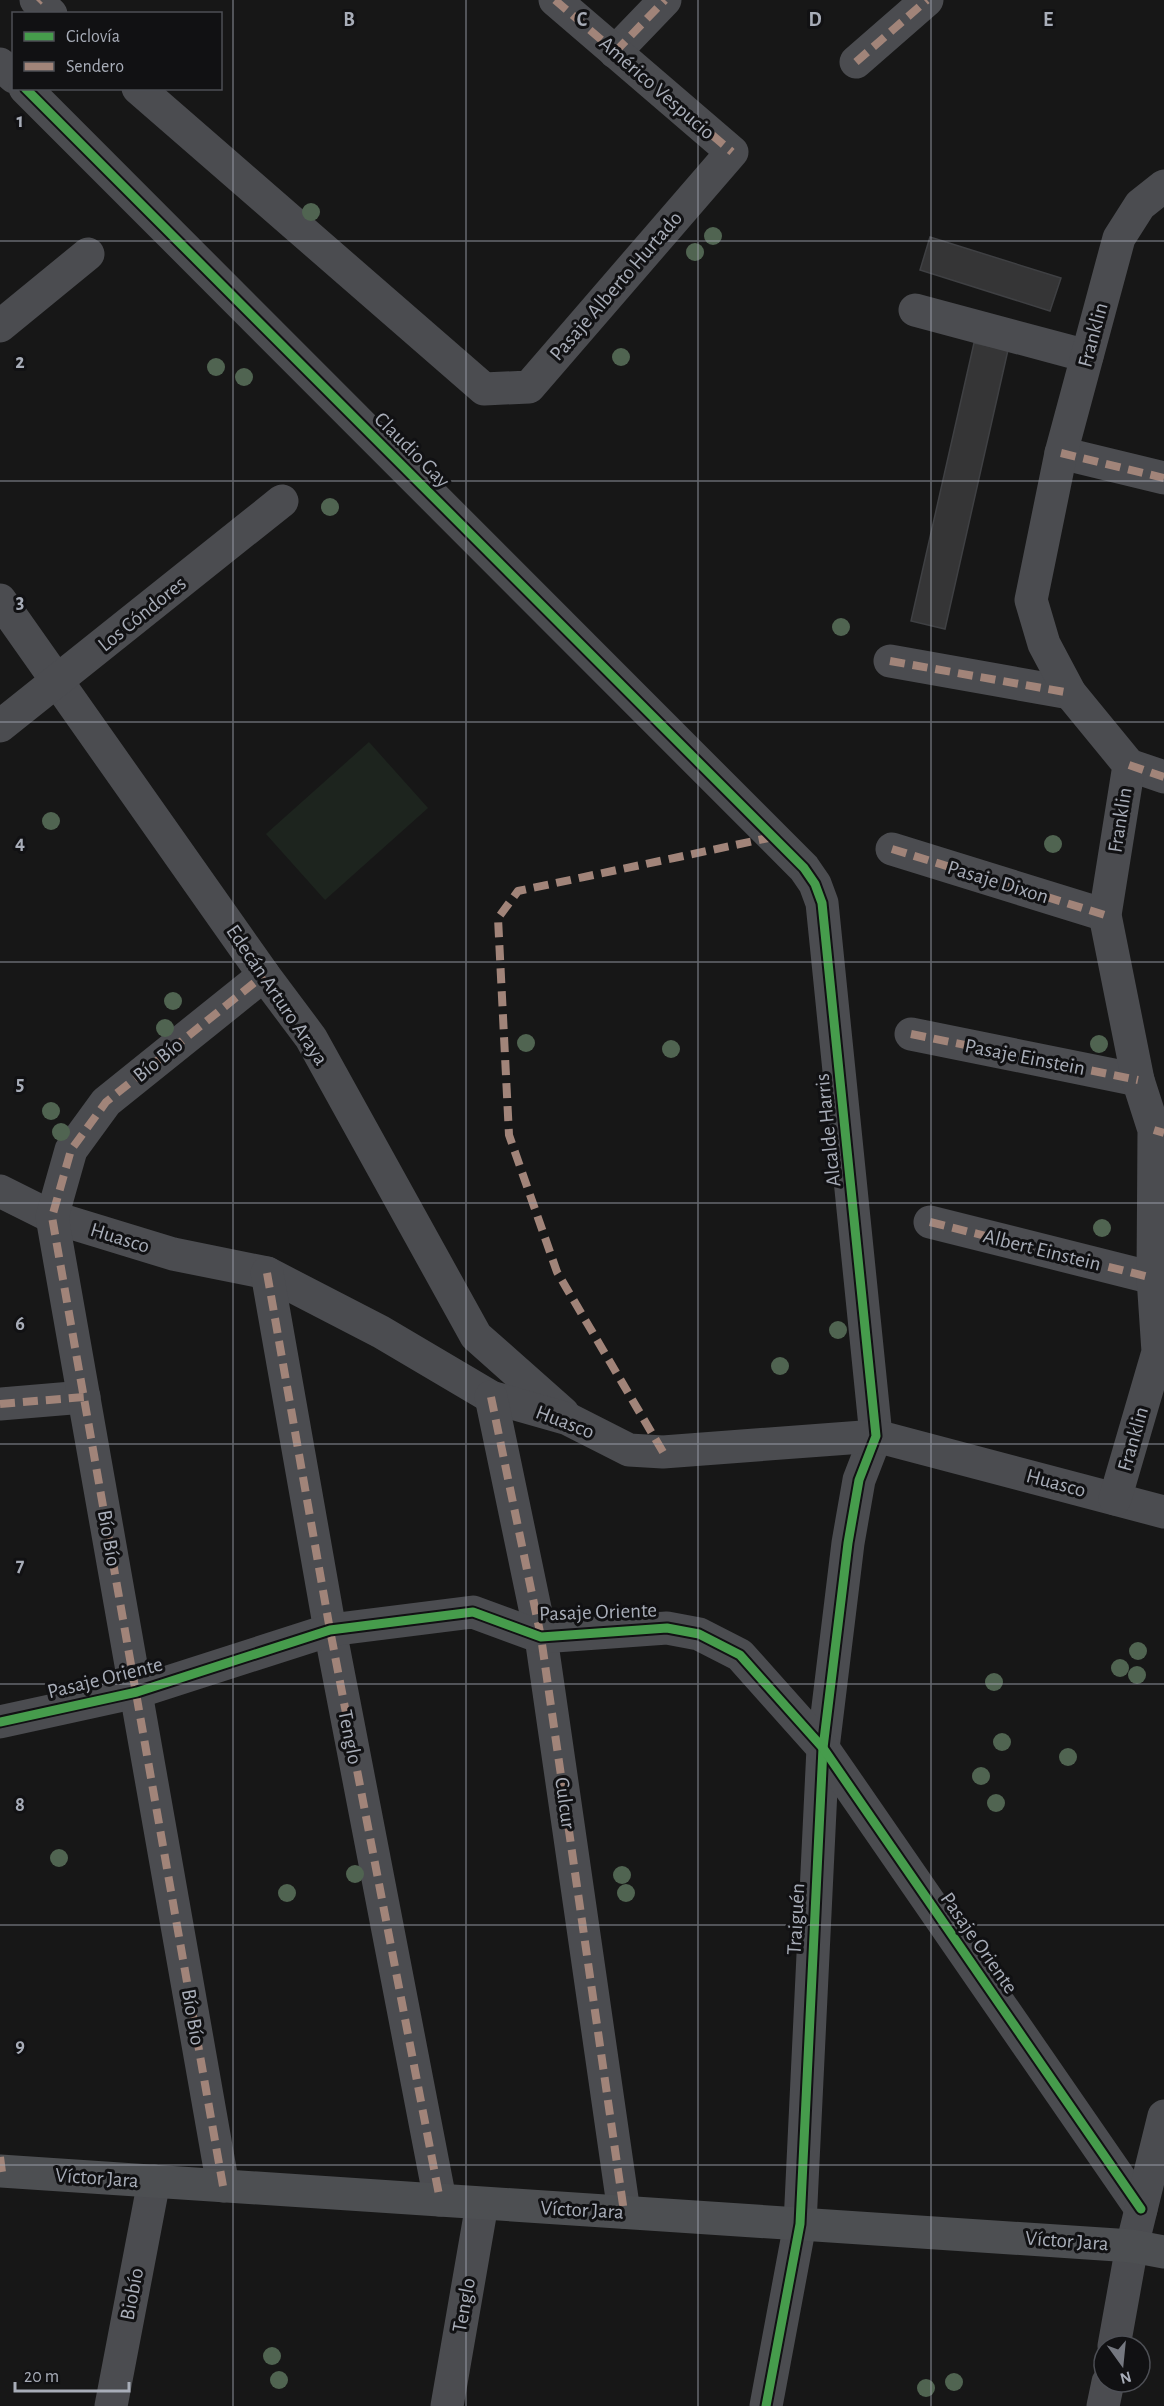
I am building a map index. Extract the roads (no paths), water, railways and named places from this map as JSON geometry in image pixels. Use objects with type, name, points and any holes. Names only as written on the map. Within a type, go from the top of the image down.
[{"type":"main road","name":"Víctor Jara","points":[[1,2167],[223,2186],[1132,2246],[1164,2252]]},
{"type":"street","name":"Américo Vespucio","points":[[555,0],[732,152]]},
{"type":"street","points":[[615,52],[665,0]]},
{"type":"street","points":[[856,62],[927,0]]},
{"type":"street","points":[[0,64],[12,75]]},
{"type":"street","name":"Claudio Gay","points":[[27,90],[773,837]]},
{"type":"street","name":"Pasaje Alberto Hurtado","points":[[140,90],[484,389],[529,387],[732,152]]},
{"type":"street","name":"Franklin","points":[[1115,1499],[1158,1352],[1153,1278],[1159,1131],[1138,1080],[1105,915],[1129,765],[1070,693],[1044,644],[1031,600],[1061,453],[1119,238],[1140,205],[1164,186]]},
{"type":"street","points":[[0,327],[88,254]]},
{"type":"street","points":[[915,310],[1087,356]]},
{"type":"street","points":[[1061,453],[1164,478]]},
{"type":"street","name":"Los Cóndores","points":[[0,726],[282,501]]},
{"type":"street","name":"Edecán Arturo Araya","points":[[0,600],[264,975],[311,1038],[476,1336],[568,1419]]},
{"type":"street","points":[[890,661],[1070,693]]},
{"type":"street","points":[[1129,765],[1164,777]]},
{"type":"street","name":"Alcalde Harris","points":[[773,837],[804,868],[815,884],[822,903],[876,1436]]},
{"type":"street","name":"Pasaje Dixon","points":[[892,849],[1105,915]]},
{"type":"street","name":"Bío Bío","points":[[223,2186],[52,1217],[71,1150],[106,1102],[264,975]]},
{"type":"street","name":"Pasaje Einstein","points":[[911,1034],[1138,1080]]},
{"type":"street","name":"Huasco","points":[[0,1191],[52,1217],[173,1254],[267,1273],[381,1332],[491,1397],[568,1419],[629,1450],[663,1452],[876,1436],[1164,1512]]},
{"type":"street","name":"Albert Einstein","points":[[930,1222],[1153,1278]]},
{"type":"street","name":"Tenglo","points":[[267,1273],[330,1630],[440,2200]]},
{"type":"street","points":[[0,1404],[84,1397]]},
{"type":"street","name":"Culcur","points":[[491,1397],[541,1637],[624,2212]]},
{"type":"street","name":"Traiguén","points":[[766,2406],[800,2224],[822,1748],[848,1543],[857,1491],[876,1436]]},
{"type":"street","name":"Pasaje Oriente","points":[[0,1722],[137,1692],[330,1630],[473,1612],[541,1637],[667,1628],[699,1634],[740,1655],[822,1748],[1141,2209]]},
{"type":"street","points":[[1116,2334],[1132,2246],[1164,2115]]},
{"type":"street","name":"Biobío","points":[[111,2406],[154,2181]]},
{"type":"street","name":"Tenglo","points":[[447,2406],[482,2204]]}]
